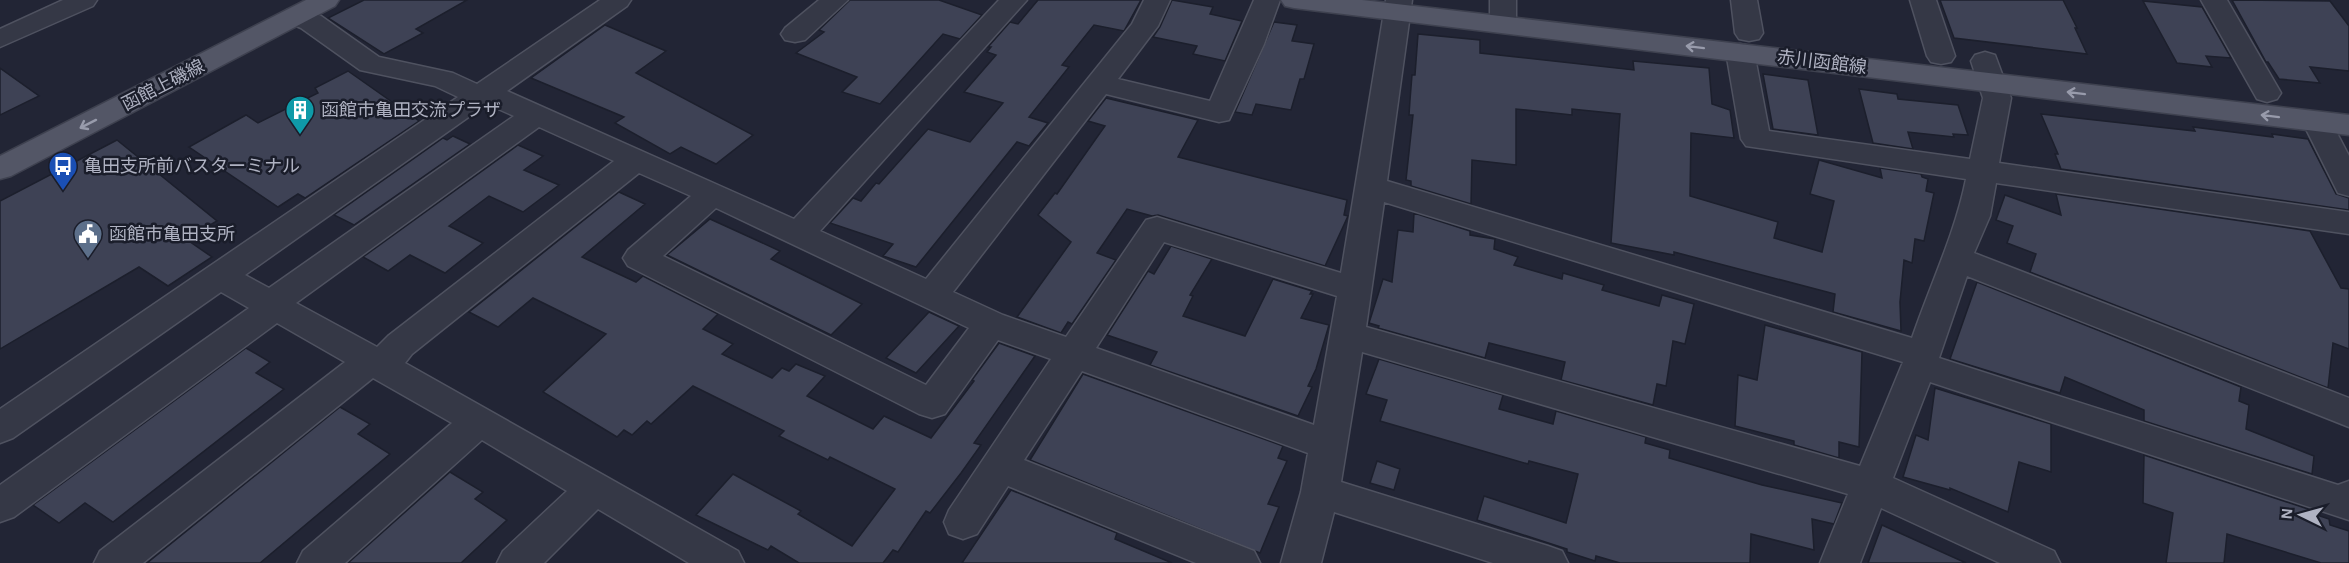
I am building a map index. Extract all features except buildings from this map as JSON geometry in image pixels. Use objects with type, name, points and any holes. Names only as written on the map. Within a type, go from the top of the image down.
[{"type":"main road","name":"函館上磯線","points":[[0,145],[293,8],[326,0]]},
{"type":"main road","name":"赤川函館線","points":[[1294,0],[1503,10]]},
{"type":"main road","name":"赤川函館線","points":[[1449,0],[1503,10],[1745,43],[1989,72],[2349,125]]},
{"type":"main road","name":"函館上磯線","points":[[0,169],[293,8]]},
{"type":"main road","name":"赤川函館線","points":[[1745,43],[1941,56],[1989,72],[2267,93],[2349,103]]},
{"type":"street","points":[[0,39],[84,0]]},
{"type":"street","points":[[0,428],[618,0]]},
{"type":"street","points":[[795,34],[835,0]]},
{"type":"street","points":[[798,234],[1014,0]]},
{"type":"street","points":[[931,296],[1145,26],[1157,0]]},
{"type":"street","points":[[1099,83],[1219,112],[1267,0]]},
{"type":"street","points":[[1744,0],[1745,43],[1756,139],[2349,223]]},
{"type":"street","points":[[1923,0],[1941,56]]},
{"type":"street","points":[[2214,0],[2267,93]]},
{"type":"street","points":[[1301,563],[1320,492],[1356,290],[1398,6]]},
{"type":"street","points":[[293,8],[370,64],[443,79],[536,115],[637,159],[991,324],[1328,445]]},
{"type":"street","points":[[1840,563],[1921,360],[1956,259],[1974,216],[1997,98],[1989,72]]},
{"type":"street","points":[[0,506],[536,115]]},
{"type":"street","points":[[2317,121],[2349,186]]},
{"type":"street","points":[[114,563],[376,364],[637,159]]},
{"type":"street","points":[[1371,187],[1921,360],[2348,504],[2349,497]]},
{"type":"street","points":[[713,194],[639,258],[932,404],[991,324]]},
{"type":"street","points":[[963,522],[1157,228],[1356,290]]},
{"type":"street","points":[[1956,259],[2349,413]]},
{"type":"street","points":[[220,276],[724,563]]},
{"type":"street","points":[[1348,335],[1870,485],[2040,563]]},
{"type":"street","points":[[317,563],[480,422]]},
{"type":"street","points":[[1000,466],[1240,563]]},
{"type":"street","points":[[517,563],[595,488]]},
{"type":"street","points":[[1320,492],[1548,563]]},
{"type":"place","name":"函館市亀田交流プラザ","points":[[300,136]]},
{"type":"place","name":"亀田支所前バスターミナル","points":[[63,192]]},
{"type":"place","name":"函館市亀田支所","points":[[88,260]]}]
